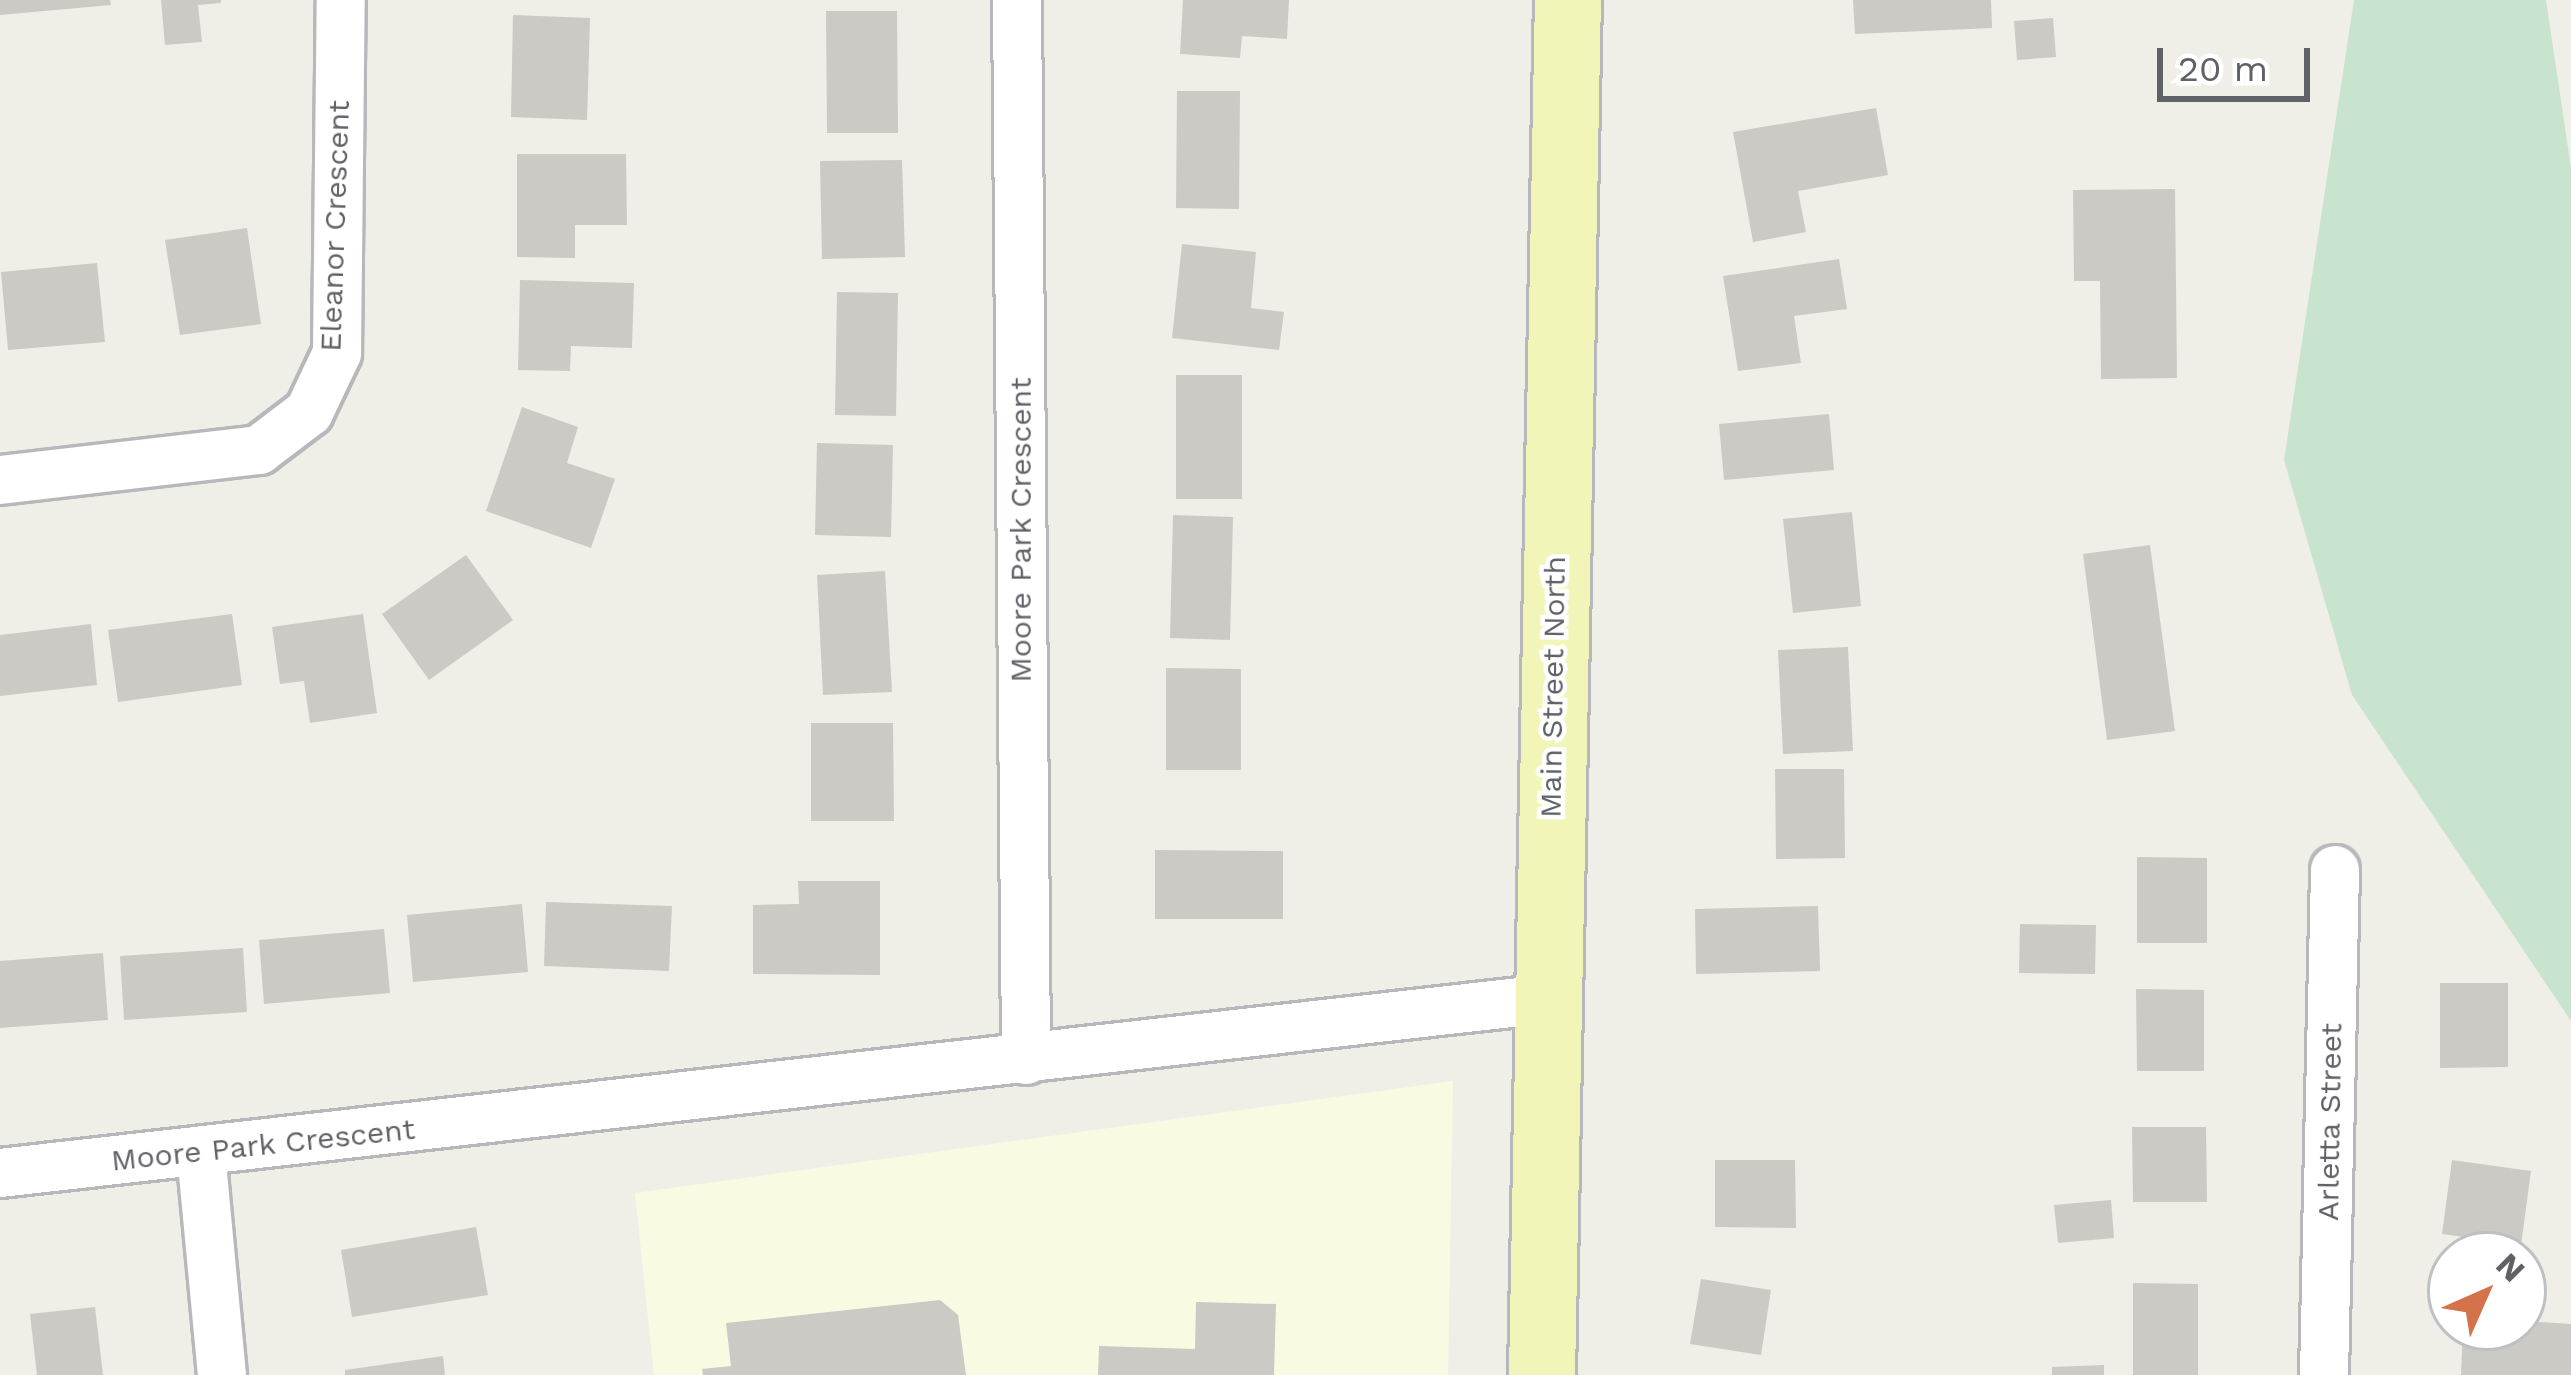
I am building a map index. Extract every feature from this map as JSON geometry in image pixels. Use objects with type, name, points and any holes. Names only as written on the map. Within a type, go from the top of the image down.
[{"type":"main road","name":"Main Street North","points":[[1542,1375],[1568,0]]},
{"type":"street","name":"Eleanor Crescent","points":[[0,480],[259,450],[309,412],[337,353],[341,0]]},
{"type":"street","name":"Moore Park Crescent","points":[[1017,0],[1026,1060]]},
{"type":"street","name":"Arletta Street","points":[[2324,1375],[2336,869]]},
{"type":"street","name":"Moore Park Crescent","points":[[0,1173],[1547,999]]},
{"type":"street","points":[[201,1153],[222,1375]]},
{"type":"shaded area","points":[[2354,0],[2546,0],[2571,168],[2571,1021],[2352,695],[2284,460]]},
{"type":"shaded area","points":[[1453,1081],[1448,1375],[654,1375],[635,1193]]},
{"type":"building","points":[[0,0],[110,0],[111,5],[0,15]]},
{"type":"building","points":[[161,0],[221,3],[198,5],[202,42],[165,45]]},
{"type":"building","points":[[1183,0],[1289,0],[1287,39],[1242,36],[1240,58],[1180,54]]},
{"type":"building","points":[[1853,0],[1991,0],[1992,28],[1855,34]]},
{"type":"building","points":[[826,11],[897,11],[898,133],[827,133]]},
{"type":"building","points":[[513,15],[590,18],[587,120],[511,117]]},
{"type":"building","points":[[2053,18],[2056,57],[2017,60],[2014,21]]},
{"type":"building","points":[[1177,91],[1240,91],[1239,209],[1176,208]]},
{"type":"building","points":[[1876,108],[1888,175],[1798,191],[1806,232],[1753,242],[1733,132]]},
{"type":"building","points":[[517,154],[626,154],[627,225],[575,225],[575,258],[517,257]]},
{"type":"building","points":[[902,160],[905,257],[822,259],[820,161]]},
{"type":"building","points":[[2175,189],[2177,378],[2101,379],[2100,281],[2074,281],[2073,190]]},
{"type":"building","points":[[247,228],[261,324],[180,335],[165,240]]},
{"type":"building","points":[[1182,244],[1256,252],[1251,308],[1284,312],[1279,350],[1172,338]]},
{"type":"building","points":[[1839,259],[1847,309],[1794,316],[1801,363],[1738,371],[1723,276]]},
{"type":"building","points":[[97,263],[105,342],[8,350],[1,272]]},
{"type":"building","points":[[520,280],[634,283],[632,348],[571,346],[570,371],[518,370]]},
{"type":"building","points":[[837,292],[898,293],[896,416],[835,415]]},
{"type":"building","points":[[1176,375],[1242,375],[1242,499],[1176,499]]},
{"type":"building","points":[[522,407],[578,427],[567,463],[615,479],[591,548],[486,511]]},
{"type":"building","points":[[1829,414],[1834,470],[1724,480],[1719,424]]},
{"type":"building","points":[[817,443],[893,445],[891,537],[815,535]]},
{"type":"building","points":[[1852,512],[1861,606],[1793,613],[1783,519]]},
{"type":"building","points":[[1173,515],[1233,517],[1230,640],[1170,638]]},
{"type":"building","points":[[2150,545],[2175,731],[2107,740],[2083,554]]},
{"type":"building","points":[[466,555],[513,620],[429,680],[382,614]]},
{"type":"building","points":[[885,571],[892,692],[823,695],[817,575]]},
{"type":"building","points":[[232,614],[242,685],[118,702],[108,630]]},
{"type":"building","points":[[363,614],[377,713],[310,723],[304,681],[280,684],[272,627]]},
{"type":"building","points":[[91,624],[97,685],[0,696],[0,635]]},
{"type":"building","points":[[1848,647],[1853,751],[1783,754],[1778,650]]},
{"type":"building","points":[[1166,668],[1241,669],[1241,770],[1166,770]]},
{"type":"building","points":[[811,723],[893,723],[894,821],[811,821]]},
{"type":"building","points":[[1775,769],[1844,769],[1845,858],[1776,859]]},
{"type":"building","points":[[1155,850],[1283,851],[1283,919],[1155,919]]},
{"type":"building","points":[[2137,857],[2207,858],[2207,943],[2137,943]]},
{"type":"building","points":[[798,881],[880,881],[880,975],[753,974],[753,905],[799,904]]},
{"type":"building","points":[[546,902],[672,906],[669,971],[544,966]]},
{"type":"building","points":[[522,904],[528,972],[413,982],[407,915]]},
{"type":"building","points":[[1818,906],[1820,971],[1696,974],[1695,909]]},
{"type":"building","points":[[2020,924],[2096,925],[2095,974],[2019,973]]},
{"type":"building","points":[[384,929],[390,993],[264,1004],[259,940]]},
{"type":"building","points":[[243,948],[247,1012],[124,1020],[120,956]]},
{"type":"building","points":[[103,953],[108,1020],[0,1028],[0,961]]},
{"type":"building","points":[[2440,983],[2508,983],[2508,1067],[2440,1068]]},
{"type":"building","points":[[2136,989],[2204,990],[2204,1071],[2137,1071]]},
{"type":"building","points":[[2132,1127],[2206,1127],[2207,1202],[2133,1202]]},
{"type":"building","points":[[1715,1160],[1795,1160],[1796,1228],[1715,1227]]},
{"type":"building","points":[[2452,1160],[2531,1171],[2523,1231],[2442,1231]]},
{"type":"building","points":[[2111,1200],[2114,1238],[2058,1243],[2054,1205]]},
{"type":"building","points":[[476,1227],[488,1295],[352,1317],[341,1250]]},
{"type":"building","points":[[1701,1279],[1771,1290],[1761,1355],[1690,1344]]},
{"type":"building","points":[[2133,1283],[2198,1284],[2198,1375],[2133,1375]]},
{"type":"building","points":[[940,1300],[958,1315],[966,1375],[703,1375],[702,1369],[731,1366],[726,1323]]},
{"type":"building","points":[[1196,1302],[1276,1304],[1274,1375],[1098,1375],[1099,1346],[1195,1349]]},
{"type":"building","points":[[95,1307],[103,1375],[37,1375],[30,1314]]},
{"type":"building","points":[[2547,1322],[2571,1324],[2571,1375],[2461,1375],[2462,1351],[2547,1351]]},
{"type":"building","points":[[443,1356],[445,1375],[345,1375],[345,1370]]},
{"type":"building","points":[[2104,1365],[2104,1375],[2052,1375],[2052,1367]]}]
